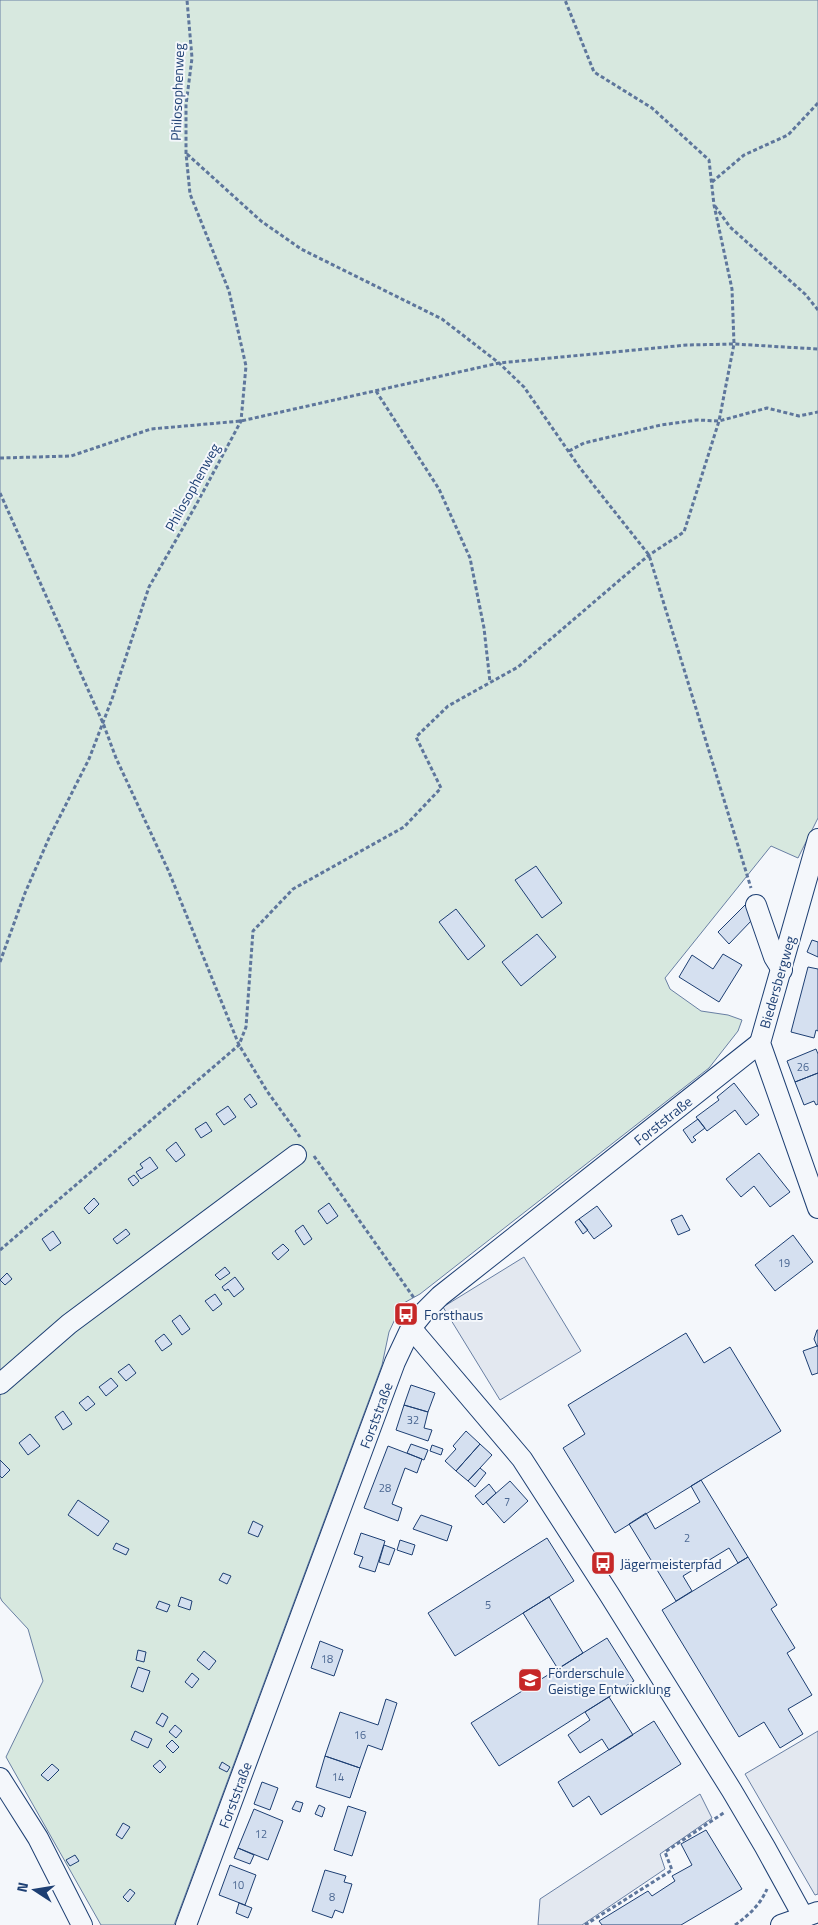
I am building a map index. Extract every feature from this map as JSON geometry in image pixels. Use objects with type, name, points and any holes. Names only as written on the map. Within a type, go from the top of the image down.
[{"type":"street","name":"Biedersbergweg","points":[[818,840],[760,1043],[818,1208]]},
{"type":"street","points":[[756,905],[774,957],[782,970]]},
{"type":"street","name":"Forststraße","points":[[186,1925],[395,1362],[411,1328],[440,1296],[760,1043]]},
{"type":"street","points":[[0,1384],[69,1324],[303,1148]]},
{"type":"street","points":[[411,1328],[522,1459],[614,1602],[772,1859],[811,1915],[781,1925]]},
{"type":"street","points":[[0,1778],[38,1838],[82,1925]]},
{"type":"path","name":"Philosophenweg","points":[[0,962],[25,893],[49,838],[89,760],[149,587],[241,421],[246,366],[229,291],[190,194],[186,153],[186,105],[192,58],[188,0]]},
{"type":"path","points":[[0,1250],[239,1045],[246,1027],[254,931],[293,889],[404,826],[441,788],[416,736],[448,706],[518,667],[649,555],[684,532],[719,421],[734,344],[732,288],[714,205],[709,160],[652,108],[594,72],[565,0]]},
{"type":"path","points":[[712,182],[744,156],[788,135],[818,103]]},
{"type":"path","points":[[186,153],[261,221],[301,249],[442,319],[499,363],[524,387],[569,451],[649,555],[756,905]]},
{"type":"path","points":[[714,205],[730,227],[805,294],[818,310]]},
{"type":"path","points":[[0,458],[71,456],[151,429],[241,421],[499,363],[687,345],[734,344],[818,348]]},
{"type":"path","points":[[376,391],[439,489],[470,558],[484,628],[490,682]]},
{"type":"path","points":[[569,451],[584,443],[661,425],[697,420],[719,421],[767,408],[799,416],[818,412]]},
{"type":"path","points":[[0,493],[103,723],[116,758],[169,872],[239,1045],[303,1148],[424,1312]]},
{"type":"path","points":[[586,1925],[672,1870],[666,1852],[738,1804]]},
{"type":"path","points":[[735,1925],[749,1915],[759,1904],[766,1891],[772,1859]]},
{"type":"shaded area","points":[[0,0],[818,0],[818,818],[798,858],[771,846],[665,978],[670,989],[701,1011],[728,1015],[742,1020],[738,1031],[709,1068],[420,1294],[402,1304],[389,1332],[382,1365],[174,1925],[101,1925],[6,1757],[43,1681],[28,1629],[0,1597]]},
{"type":"shaded area","points":[[524,1257],[581,1351],[500,1400],[443,1307]]},
{"type":"shaded area","points":[[818,1731],[818,1894],[815,1895],[745,1774]]},
{"type":"shaded area","points":[[700,1794],[712,1818],[660,1854],[665,1869],[582,1925],[538,1925],[540,1899]]},
{"type":"building","points":[[536,866],[562,903],[542,918],[515,880]]},
{"type":"building","points":[[746,904],[752,920],[729,944],[718,932]]},
{"type":"building","points":[[456,909],[485,946],[468,960],[439,922]]},
{"type":"building","points":[[537,934],[556,957],[521,986],[502,962]]},
{"type":"building","points":[[812,940],[818,942],[818,957],[807,952]]},
{"type":"building","points":[[723,954],[742,965],[719,1002],[679,977],[692,955],[713,969]]},
{"type":"building","points":[[808,967],[818,969],[818,1031],[816,1030],[814,1038],[791,1032]]},
{"type":"building","points":[[816,1049],[818,1054],[818,1073],[795,1082],[787,1061]]},
{"type":"building","points":[[818,1073],[818,1104],[816,1105],[814,1101],[804,1105],[795,1082]]},
{"type":"building","points":[[734,1083],[759,1115],[746,1125],[735,1110],[707,1131],[696,1117],[719,1100],[717,1097]]},
{"type":"building","points":[[250,1094],[257,1104],[251,1108],[244,1099]]},
{"type":"building","points":[[228,1106],[236,1117],[224,1125],[216,1114]]},
{"type":"building","points":[[698,1119],[705,1128],[693,1137],[696,1140],[692,1143],[683,1130]]},
{"type":"building","points":[[206,1122],[212,1131],[201,1138],[195,1129]]},
{"type":"building","points":[[176,1142],[185,1155],[176,1162],[166,1150]]},
{"type":"building","points":[[759,1153],[790,1192],[770,1207],[754,1186],[741,1197],[726,1179]]},
{"type":"building","points":[[150,1157],[158,1168],[141,1179],[136,1172],[143,1168],[140,1164]]},
{"type":"building","points":[[134,1175],[139,1181],[133,1186],[128,1179]]},
{"type":"building","points":[[94,1198],[99,1204],[89,1214],[84,1208]]},
{"type":"building","points":[[329,1203],[338,1216],[327,1224],[318,1211]]},
{"type":"building","points":[[597,1206],[612,1226],[594,1239],[579,1219]]},
{"type":"building","points":[[682,1215],[690,1230],[678,1235],[671,1220]]},
{"type":"building","points":[[579,1219],[588,1230],[583,1234],[575,1222]]},
{"type":"building","points":[[303,1225],[312,1239],[304,1245],[295,1231]]},
{"type":"building","points":[[126,1229],[130,1234],[117,1244],[113,1239]]},
{"type":"building","points":[[53,1231],[61,1243],[50,1251],[42,1239]]},
{"type":"building","points":[[793,1235],[813,1262],[775,1291],[755,1265]]},
{"type":"building","points":[[283,1244],[289,1250],[278,1260],[272,1253]]},
{"type":"building","points":[[225,1267],[230,1273],[220,1280],[215,1275]]},
{"type":"building","points":[[7,1273],[12,1279],[5,1285],[0,1280]]},
{"type":"building","points":[[235,1277],[244,1289],[234,1297],[228,1289],[225,1291],[222,1287]]},
{"type":"building","points":[[215,1294],[222,1304],[213,1311],[205,1301]]},
{"type":"building","points":[[180,1315],[190,1329],[182,1335],[172,1321]]},
{"type":"building","points":[[818,1330],[818,1346],[814,1339]]},
{"type":"building","points":[[686,1333],[704,1363],[730,1347],[781,1431],[615,1533],[563,1448],[585,1434],[568,1405]]},
{"type":"building","points":[[164,1334],[172,1344],[162,1351],[155,1341]]},
{"type":"building","points":[[818,1346],[818,1373],[812,1375],[803,1351]]},
{"type":"building","points":[[129,1364],[136,1373],[126,1381],[118,1372]]},
{"type":"building","points":[[111,1378],[118,1386],[106,1396],[99,1387]]},
{"type":"building","points":[[411,1385],[435,1393],[428,1412],[404,1405]]},
{"type":"building","points":[[88,1396],[95,1404],[86,1411],[79,1403]]},
{"type":"building","points":[[404,1405],[428,1412],[424,1428],[432,1430],[428,1441],[396,1430]]},
{"type":"building","points":[[63,1411],[72,1424],[63,1430],[55,1417]]},
{"type":"building","points":[[466,1431],[480,1444],[456,1471],[445,1461],[456,1449],[453,1446]]},
{"type":"building","points":[[30,1434],[40,1446],[28,1455],[19,1443]]},
{"type":"building","points":[[411,1444],[428,1450],[424,1460],[407,1453]]},
{"type":"building","points":[[480,1444],[492,1455],[468,1481],[456,1471]]},
{"type":"building","points":[[432,1445],[443,1449],[441,1455],[430,1451]]},
{"type":"building","points":[[388,1446],[422,1459],[417,1473],[405,1468],[392,1504],[402,1508],[398,1521],[364,1508]]},
{"type":"building","points":[[0,1460],[10,1470],[2,1478],[0,1476]]},
{"type":"building","points":[[480,1468],[486,1473],[475,1487],[468,1481]]},
{"type":"building","points":[[701,1480],[748,1557],[738,1563],[729,1548],[683,1576],[692,1591],[676,1601],[629,1524],[646,1513],[655,1529],[700,1502],[691,1486]]},
{"type":"building","points":[[510,1481],[528,1501],[504,1523],[486,1502]]},
{"type":"building","points":[[489,1484],[496,1493],[483,1505],[475,1496]]},
{"type":"building","points":[[78,1500],[109,1521],[98,1536],[68,1515]]},
{"type":"building","points":[[421,1515],[452,1526],[447,1541],[413,1529]]},
{"type":"building","points":[[253,1521],[263,1526],[258,1537],[248,1533]]},
{"type":"building","points":[[361,1533],[385,1541],[375,1572],[359,1567],[363,1557],[354,1554]]},
{"type":"building","points":[[547,1538],[574,1581],[455,1656],[428,1613]]},
{"type":"building","points":[[400,1540],[415,1545],[412,1555],[397,1550]]},
{"type":"building","points":[[116,1543],[129,1549],[126,1555],[113,1549]]},
{"type":"building","points":[[384,1545],[395,1549],[389,1565],[379,1562]]},
{"type":"building","points":[[748,1557],[777,1605],[771,1609],[795,1648],[787,1653],[812,1695],[788,1709],[803,1734],[780,1748],[764,1722],[739,1737],[662,1610]]},
{"type":"building","points":[[223,1573],[231,1576],[227,1584],[219,1580]]},
{"type":"building","points":[[181,1597],[192,1601],[190,1610],[178,1606]]},
{"type":"building","points":[[549,1597],[583,1653],[558,1669],[523,1613]]},
{"type":"building","points":[[159,1601],[170,1605],[167,1612],[156,1608]]},
{"type":"building","points":[[607,1638],[634,1681],[499,1766],[471,1723]]},
{"type":"building","points":[[320,1641],[343,1650],[334,1676],[311,1668]]},
{"type":"building","points":[[138,1650],[146,1652],[144,1662],[136,1660]]},
{"type":"building","points":[[204,1651],[216,1661],[209,1670],[197,1660]]},
{"type":"building","points":[[138,1667],[150,1671],[143,1692],[131,1687]]},
{"type":"building","points":[[192,1673],[199,1679],[192,1688],[185,1682]]},
{"type":"building","points":[[609,1697],[633,1735],[609,1750],[602,1739],[580,1753],[568,1735],[590,1720],[585,1712]]},
{"type":"building","points":[[386,1699],[397,1703],[382,1750],[368,1745],[360,1768],[325,1756],[340,1712],[378,1725]]},
{"type":"building","points":[[162,1713],[168,1717],[163,1727],[156,1723]]},
{"type":"building","points":[[654,1721],[681,1764],[601,1815],[589,1796],[573,1807],[558,1782]]},
{"type":"building","points":[[175,1725],[182,1731],[176,1738],[169,1732]]},
{"type":"building","points":[[135,1731],[152,1739],[148,1748],[131,1740]]},
{"type":"building","points":[[172,1740],[179,1747],[173,1753],[166,1746]]},
{"type":"building","points":[[325,1756],[360,1768],[350,1798],[316,1787]]},
{"type":"building","points":[[160,1760],[166,1767],[160,1773],[153,1766]]},
{"type":"building","points":[[222,1762],[230,1767],[227,1772],[219,1768]]},
{"type":"building","points":[[52,1764],[59,1770],[48,1781],[41,1775]]},
{"type":"building","points":[[262,1782],[278,1788],[270,1810],[254,1804]]},
{"type":"building","points":[[296,1801],[303,1803],[300,1812],[292,1809]]},
{"type":"building","points":[[319,1805],[325,1808],[322,1817],[315,1814]]},
{"type":"building","points":[[348,1806],[366,1812],[352,1856],[334,1850]]},
{"type":"building","points":[[254,1809],[283,1821],[268,1860],[238,1848]]},
{"type":"building","points":[[123,1823],[130,1827],[122,1839],[116,1835]]},
{"type":"building","points":[[706,1830],[742,1889],[681,1925],[602,1925],[599,1921],[648,1891],[652,1896],[675,1881],[672,1876],[692,1865],[681,1844]]},
{"type":"building","points":[[238,1848],[254,1855],[250,1864],[234,1858]]},
{"type":"building","points":[[75,1855],[79,1861],[70,1866],[66,1860]]},
{"type":"building","points":[[230,1865],[256,1875],[245,1905],[219,1895]]},
{"type":"building","points":[[325,1870],[346,1876],[344,1882],[352,1884],[343,1913],[335,1910],[332,1918],[312,1911]]},
{"type":"building","points":[[130,1889],[135,1893],[128,1902],[123,1897]]},
{"type":"building","points":[[239,1903],[252,1908],[248,1918],[236,1913]]},
{"type":"place","name":"Forsthaus","points":[[406,1314]]},
{"type":"place","name":"Jägermeisterpfad","points":[[603,1563]]},
{"type":"place","name":"Förderschule Geistige Entwicklung","points":[[530,1680]]}]
